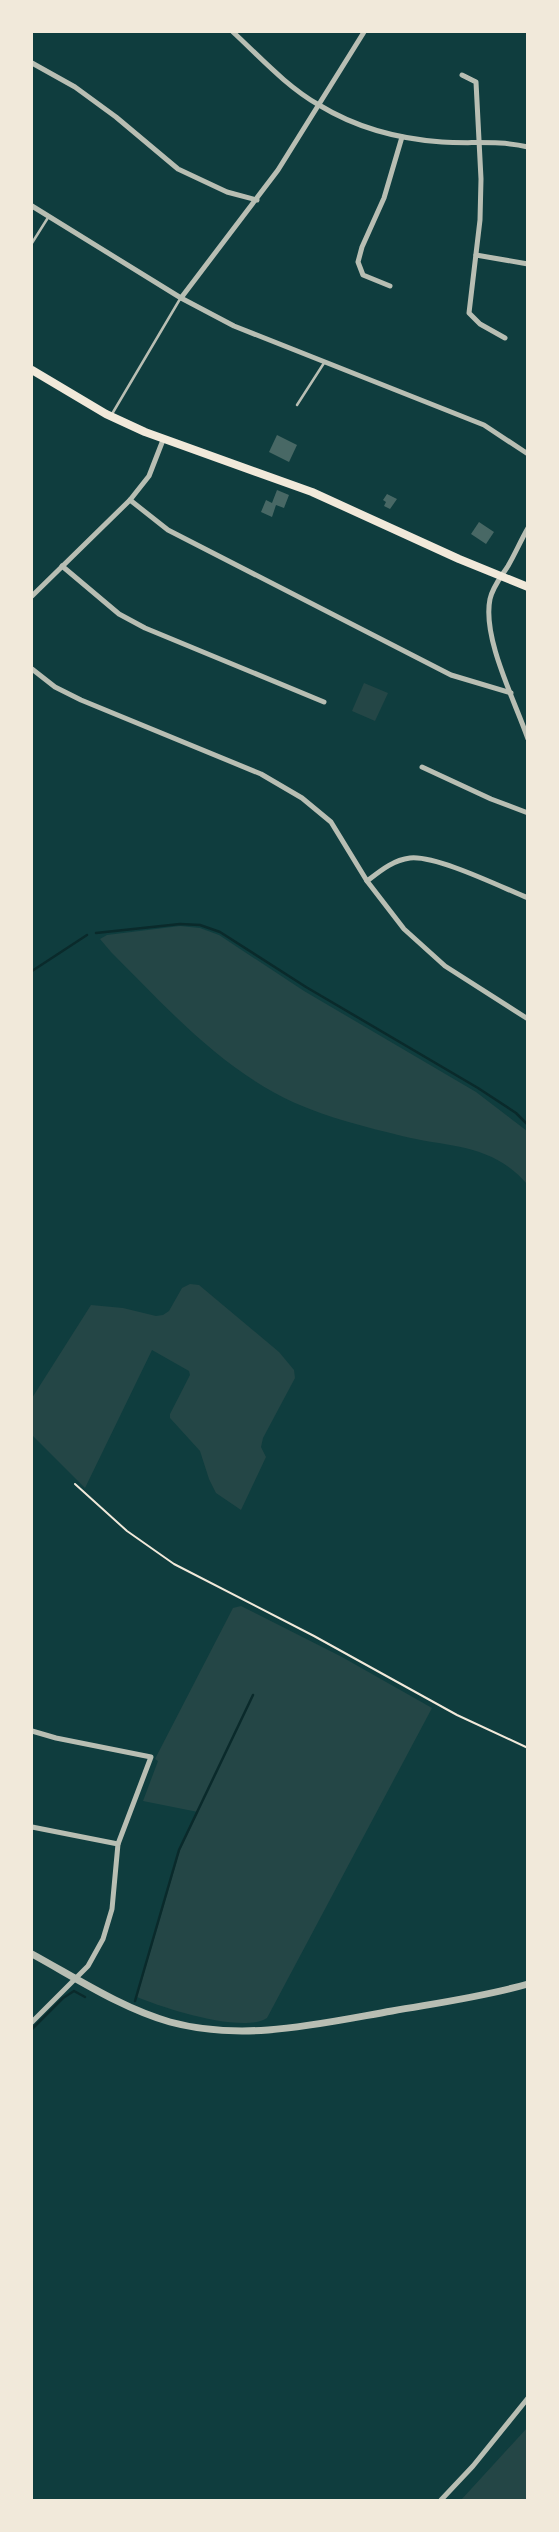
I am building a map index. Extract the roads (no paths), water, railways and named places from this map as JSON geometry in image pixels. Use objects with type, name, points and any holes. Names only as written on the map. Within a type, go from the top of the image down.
[{"type":"main road","points":[[32,370],[111,416],[163,440],[312,492],[527,587]]},
{"type":"street","points":[[233,32],[277,73],[318,105],[363,125],[402,137],[480,144],[505,143],[527,147]]},
{"type":"street","points":[[181,298],[257,200],[364,32]]},
{"type":"street","points":[[32,63],[85,94],[178,169],[227,192],[257,200]]},
{"type":"street","points":[[462,75],[476,82],[480,144],[476,255],[469,313],[480,324],[505,338]]},
{"type":"street","points":[[390,286],[363,275],[358,262],[387,188],[402,137]]},
{"type":"street","points":[[32,206],[181,298],[234,326],[484,425],[527,454]]},
{"type":"street","points":[[476,255],[527,264]]},
{"type":"street","points":[[32,596],[130,500],[149,476],[163,440]]},
{"type":"street","points":[[130,500],[168,530],[451,675],[512,693]]},
{"type":"street","points":[[527,528],[489,601],[494,644],[527,739]]},
{"type":"street","points":[[62,566],[119,614],[145,628],[324,702]]},
{"type":"street","points":[[32,669],[55,687],[81,700],[261,774],[315,807],[331,822],[367,881],[404,929],[445,966],[527,1019]]},
{"type":"street","points":[[518,710],[527,714]]},
{"type":"street","points":[[422,767],[527,813]]},
{"type":"street","points":[[367,881],[388,865],[411,858],[459,870],[527,898]]},
{"type":"street","points":[[32,1731],[151,1757],[118,1844],[112,1909],[103,1939],[88,1966],[32,2022]]},
{"type":"street","points":[[32,1827],[118,1844]]},
{"type":"street","points":[[32,1954],[133,2008],[175,2023],[247,2032],[307,2026],[527,1984]]},
{"type":"street","points":[[441,2501],[473,2466],[527,2398]]},
{"type":"lane","points":[[32,243],[49,216]]},
{"type":"lane","points":[[111,416],[181,298]]},
{"type":"lane","points":[[297,405],[324,363]]},
{"type":"waterway","points":[[96,933],[180,924],[200,925],[220,932],[306,987],[478,1088],[516,1113],[528,1125]]},
{"type":"waterway","points":[[32,971],[87,935]]},
{"type":"waterway","points":[[135,2001],[179,1850],[253,1695]]},
{"type":"waterway","points":[[32,2029],[63,1998],[74,1991],[85,1997]]}]
